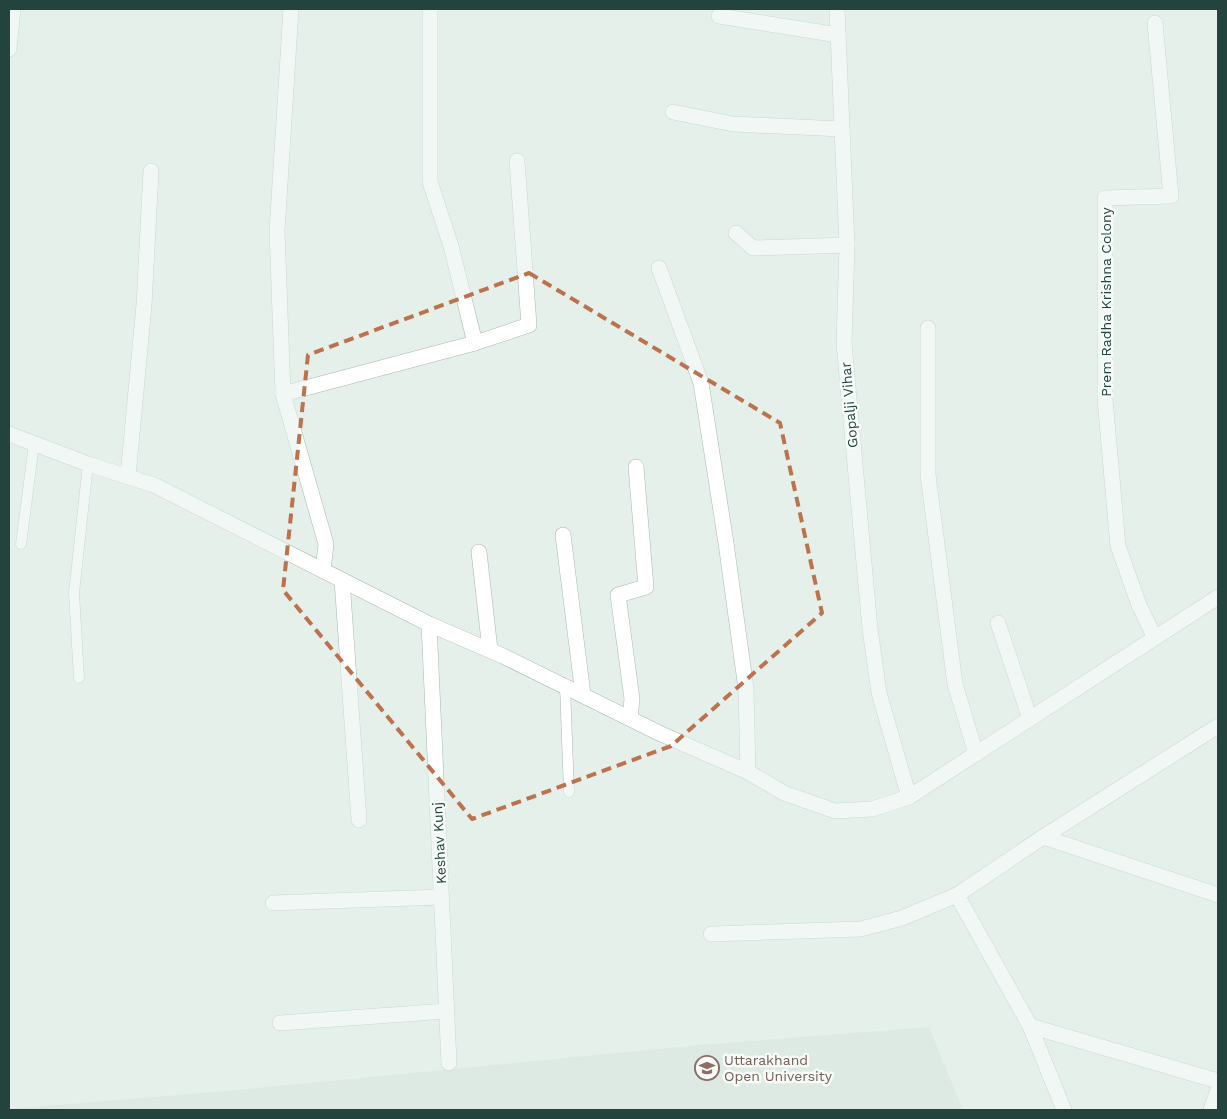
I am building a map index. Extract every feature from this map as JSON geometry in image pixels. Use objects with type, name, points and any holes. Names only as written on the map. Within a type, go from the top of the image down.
[{"type":"street","points":[[9,49],[13,9]]},
{"type":"street","points":[[292,9],[277,231],[282,394],[326,544],[323,570]]},
{"type":"street","points":[[430,9],[430,182],[451,246],[475,343]]},
{"type":"street","name":"Gopalji Vihar","points":[[837,9],[847,245],[844,343],[870,629],[879,693],[909,797]]},
{"type":"street","points":[[719,16],[838,35]]},
{"type":"street","name":"Prem Radha Krishna Colony","points":[[1155,23],[1171,196],[1106,198],[1105,255],[1105,399],[1118,546],[1139,605],[1155,638]]},
{"type":"street","points":[[673,112],[733,124],[842,129]]},
{"type":"street","points":[[282,394],[475,343],[529,326],[517,161]]},
{"type":"street","points":[[128,476],[144,306],[151,171]]},
{"type":"street","points":[[736,233],[752,248],[847,245]]},
{"type":"street","points":[[659,268],[701,383],[746,689],[748,772]]},
{"type":"street","points":[[928,328],[928,475],[955,684],[976,754]]},
{"type":"street","points":[[9,434],[88,464],[154,485],[429,624],[490,650],[659,733],[748,772],[784,792],[835,811],[872,809],[909,797],[1218,597]]},
{"type":"street","points":[[630,718],[632,699],[618,594],[646,587],[636,467]]},
{"type":"street","points":[[562,535],[583,695]]},
{"type":"street","points":[[479,552],[490,650]]},
{"type":"street","points":[[342,580],[359,820]]},
{"type":"street","points":[[998,623],[1030,719]]},
{"type":"street","name":"Keshav Kunj","points":[[429,624],[450,1063]]},
{"type":"street","points":[[711,934],[861,929],[902,918],[957,895],[1218,726]]},
{"type":"street","points":[[1043,838],[1218,895]]},
{"type":"street","points":[[957,895],[1030,1026],[1064,1110]]},
{"type":"street","points":[[273,903],[442,897]]},
{"type":"street","points":[[280,1022],[447,1012]]},
{"type":"street","points":[[1030,1026],[1218,1081]]},
{"type":"street","points":[[1211,1110],[1218,1090]]},
{"type":"lane","points":[[21,544],[34,444]]},
{"type":"lane","points":[[79,678],[74,593],[88,464]]},
{"type":"lane","points":[[565,686],[569,792]]},
{"type":"highlighted area","points":[[529,273],[780,423],[822,613],[671,746],[472,819],[283,590],[308,355]]},
{"type":"shaded area","name":"Uttarakhand Open University","points":[[929,1027],[963,1110],[9,1110],[699,1045]]},
{"type":"place","name":"Uttarakhand Open University","points":[[707,1068]]}]
